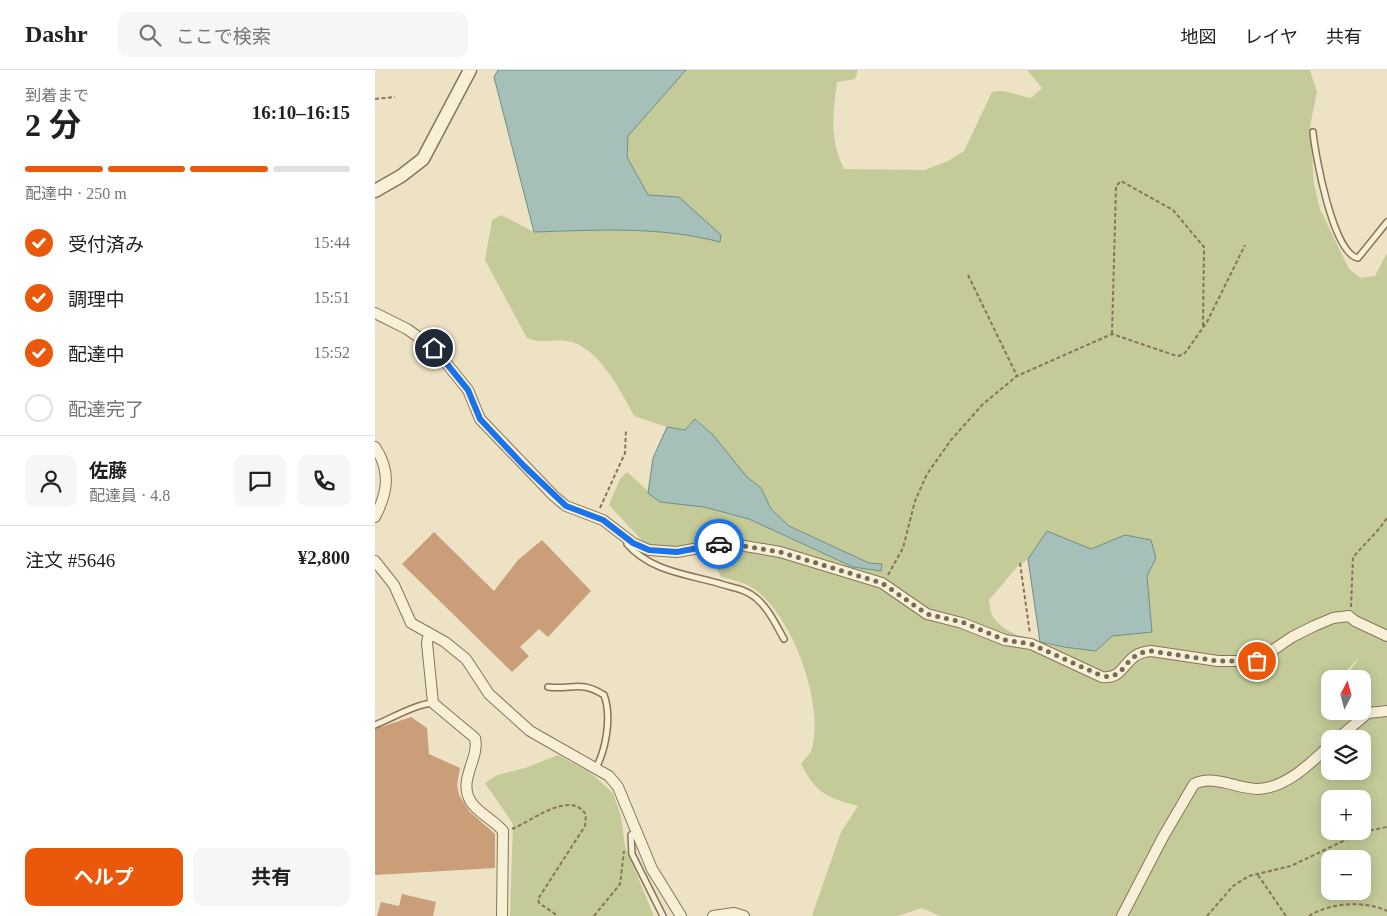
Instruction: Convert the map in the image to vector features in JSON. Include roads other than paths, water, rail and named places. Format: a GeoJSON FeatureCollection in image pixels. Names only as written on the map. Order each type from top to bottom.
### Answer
{"type":"FeatureCollection","features":[{"type":"Feature","properties":{"kind":"street"},"geometry":{"type":"LineString","coordinates":[[375,191],[401,176],[423,159],[470,70]]}},
{"type":"Feature","properties":{"kind":"street"},"geometry":{"type":"LineString","coordinates":[[375,313],[407,329],[434,348],[468,390],[480,419],[524,466],[566,506],[603,520],[627,538],[649,550],[677,552],[727,543],[764,548],[882,583],[927,614],[962,622],[1005,640],[1031,644],[1102,676],[1111,678],[1120,673],[1131,657],[1141,652],[1151,651],[1218,661],[1257,661],[1292,637],[1333,618],[1349,616],[1355,621],[1387,636]]}},
{"type":"Feature","properties":{"kind":"street"},"geometry":{"type":"LineString","coordinates":[[375,447],[386,475],[387,487],[385,497],[375,516]]}},
{"type":"Feature","properties":{"kind":"street"},"geometry":{"type":"LineString","coordinates":[[375,561],[394,585],[411,623],[466,659],[489,694],[530,731],[609,776],[617,787],[661,885],[681,916]]}},
{"type":"Feature","properties":{"kind":"street"},"geometry":{"type":"LineString","coordinates":[[429,633],[427,643],[433,703],[475,738],[477,746],[467,776],[466,791],[471,803],[503,832],[502,916]]}},
{"type":"Feature","properties":{"kind":"street"},"geometry":{"type":"LineString","coordinates":[[1347,730],[1367,713],[1387,711]]}},
{"type":"Feature","properties":{"kind":"street"},"geometry":{"type":"LineString","coordinates":[[1122,916],[1163,837],[1194,784],[1201,780],[1210,780],[1259,789],[1271,786],[1310,764],[1321,754]]}},
{"type":"Feature","properties":{"kind":"street"},"geometry":{"type":"LineString","coordinates":[[713,916],[734,913],[744,916]]}},
{"type":"Feature","properties":{"kind":"lane"},"geometry":{"type":"LineString","coordinates":[[1313,132],[1315,154],[1330,216],[1349,253],[1358,258],[1387,222]]}},
{"type":"Feature","properties":{"kind":"lane"},"geometry":{"type":"LineString","coordinates":[[627,538],[627,544],[634,553],[667,572],[699,577],[742,590],[756,597],[769,611],[784,639]]}},
{"type":"Feature","properties":{"kind":"lane"},"geometry":{"type":"LineString","coordinates":[[548,687],[586,686],[604,695],[607,710],[603,755],[595,768]]}},
{"type":"Feature","properties":{"kind":"lane"},"geometry":{"type":"LineString","coordinates":[[375,725],[405,713],[422,703],[433,703]]}},
{"type":"Feature","properties":{"kind":"lane"},"geometry":{"type":"LineString","coordinates":[[636,832],[631,835],[633,854],[663,916]]}},
{"type":"Feature","properties":{"kind":"water"},"geometry":{"type":"Polygon","coordinates":[[[498,70],[686,70],[628,136],[627,157],[648,195],[679,197],[721,235],[720,242],[674,233],[651,231],[534,232],[494,77],[498,70]]]}},
{"type":"Feature","properties":{"kind":"water"},"geometry":{"type":"Polygon","coordinates":[[[695,419],[713,435],[747,477],[761,488],[771,509],[789,526],[869,563],[882,564],[881,571],[853,567],[749,519],[704,507],[660,502],[648,493],[653,458],[667,427],[685,430],[695,419]]]}},
{"type":"Feature","properties":{"kind":"water"},"geometry":{"type":"Polygon","coordinates":[[[1047,531],[1091,549],[1125,535],[1151,540],[1156,558],[1147,576],[1152,632],[1112,636],[1096,651],[1040,642],[1028,559],[1047,531]]]}}]}
